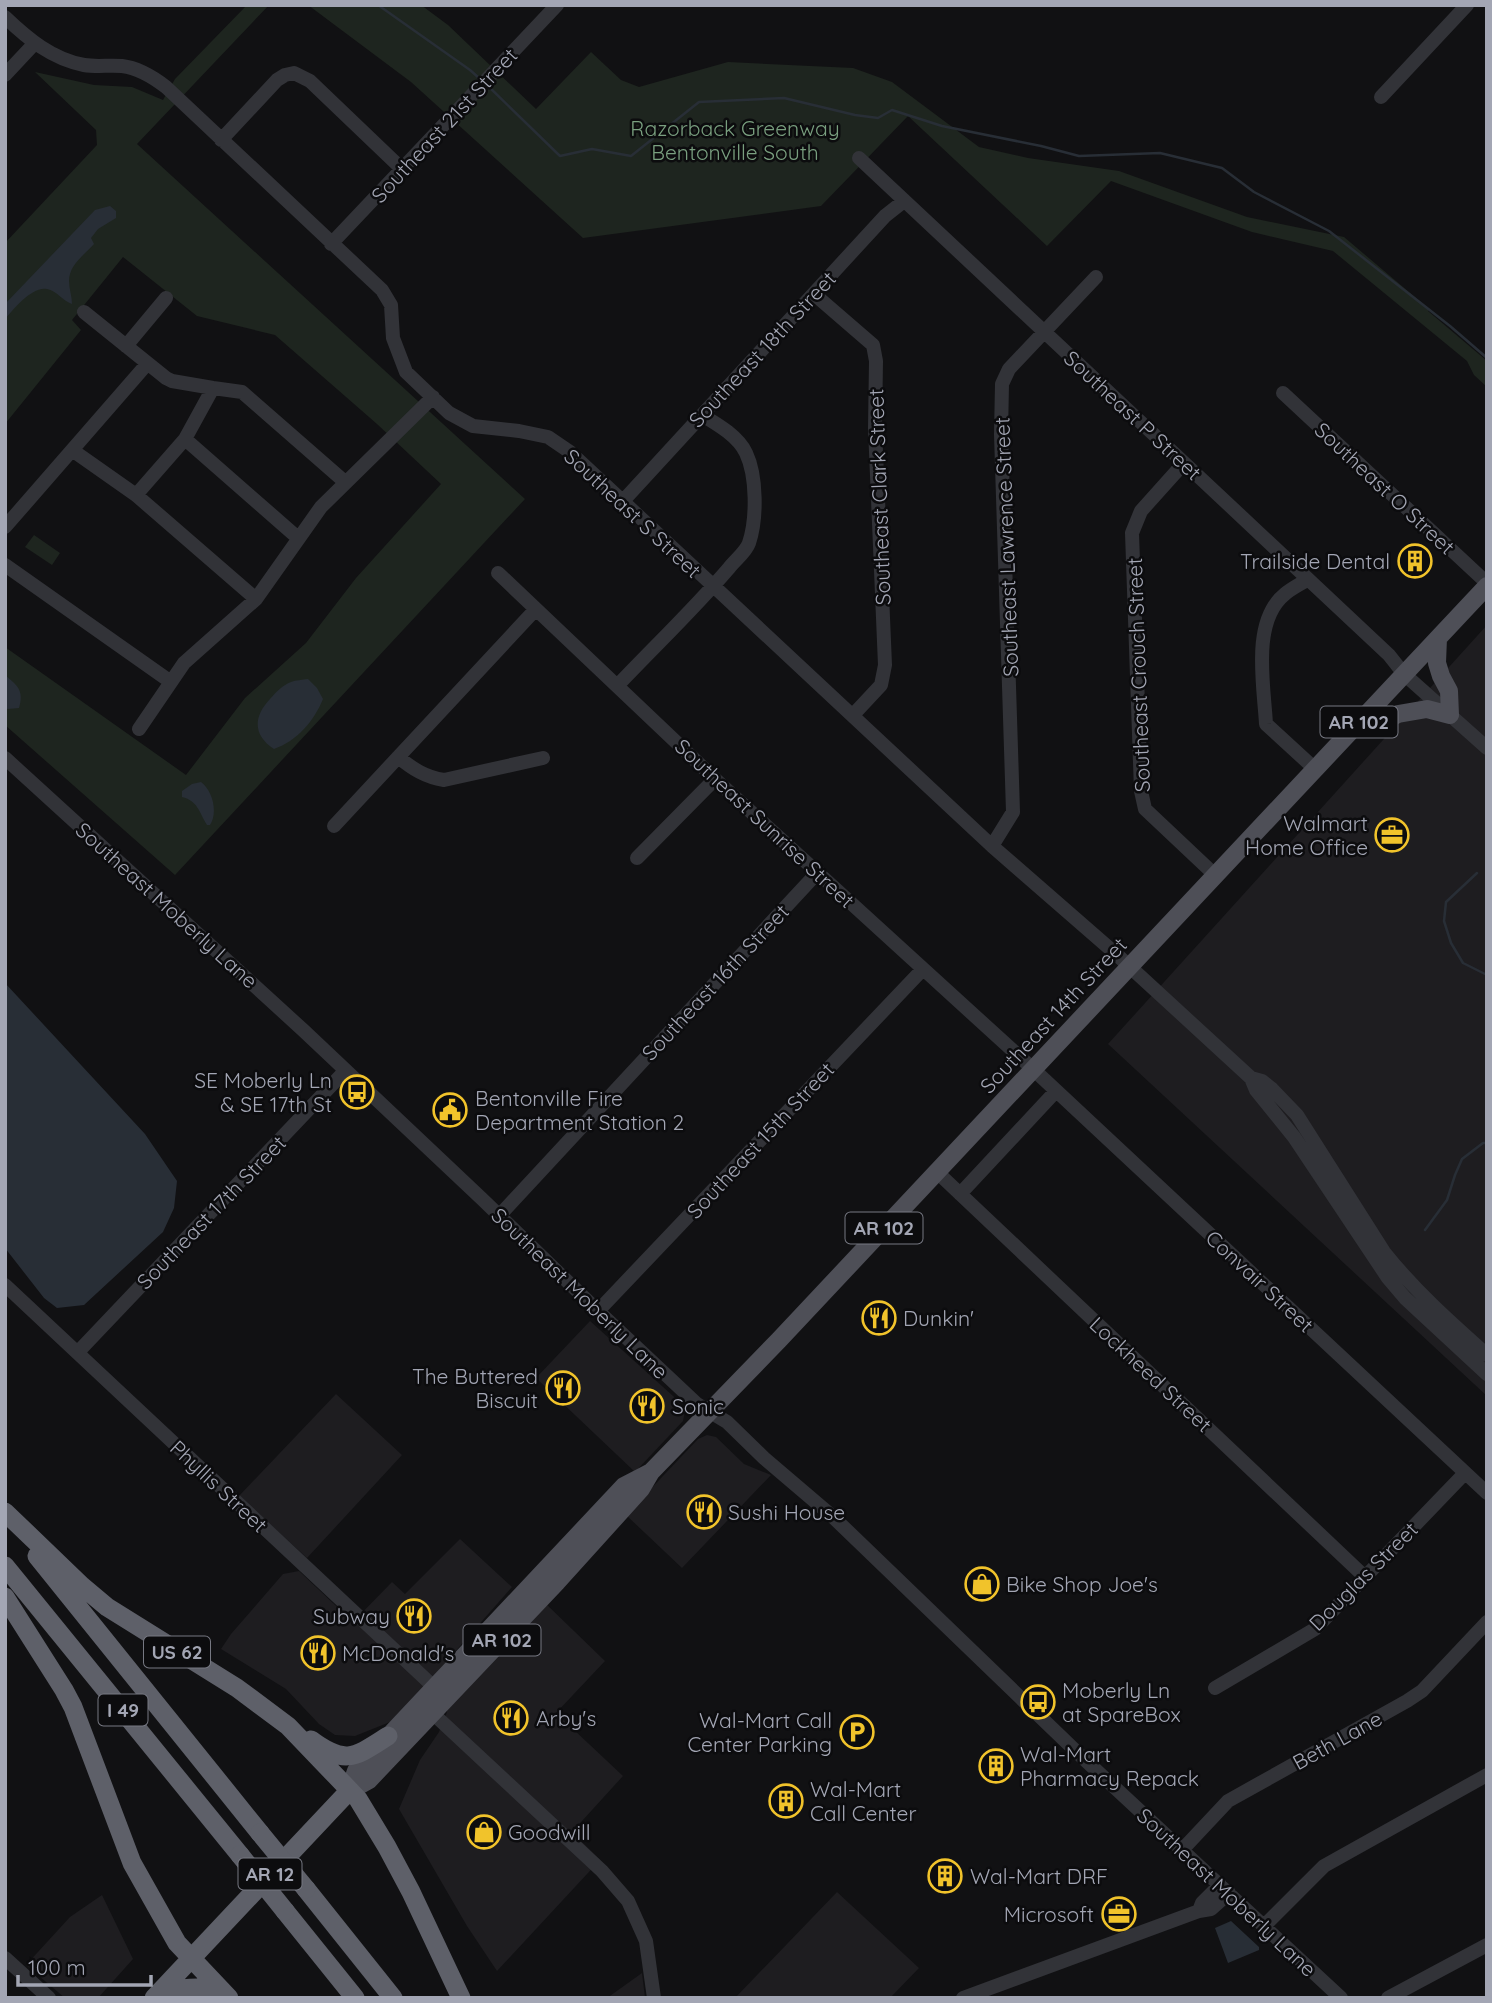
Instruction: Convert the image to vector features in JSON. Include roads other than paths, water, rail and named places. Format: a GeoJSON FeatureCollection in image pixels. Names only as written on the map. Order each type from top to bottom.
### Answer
{"type":"FeatureCollection","features":[{"type":"Feature","properties":{"kind":"highway","name":"US 62"},"geometry":{"type":"LineString","coordinates":[[5,1514],[107,1607],[237,1688],[329,1752],[345,1757],[353,1756],[388,1736]]}},
{"type":"Feature","properties":{"kind":"highway","name":"I 49"},"geometry":{"type":"LineString","coordinates":[[5,1514],[94,1629],[393,1998]]}},
{"type":"Feature","properties":{"kind":"highway","name":"I 49"},"geometry":{"type":"LineString","coordinates":[[5,1566],[355,1998]]}},
{"type":"Feature","properties":{"kind":"highway"},"geometry":{"type":"LineString","coordinates":[[5,1597],[64,1690],[79,1721],[132,1863],[177,1943],[225,1994]]}},
{"type":"Feature","properties":{"kind":"highway","name":"US 62"},"geometry":{"type":"LineString","coordinates":[[289,1726],[349,1790]]}},
{"type":"Feature","properties":{"kind":"highway"},"geometry":{"type":"LineString","coordinates":[[349,1790],[358,1799],[398,1867],[461,1998]]}},
{"type":"Feature","properties":{"kind":"highway","name":"Southeast 14th Street"},"geometry":{"type":"LineString","coordinates":[[157,1995],[349,1790]]}},
{"type":"Feature","properties":{"kind":"highway"},"geometry":{"type":"LineString","coordinates":[[157,1995],[193,1986],[225,1994]]}},
{"type":"Feature","properties":{"kind":"main road","name":"Southeast 14th Street"},"geometry":{"type":"LineString","coordinates":[[349,1790],[369,1780],[426,1707],[641,1489],[650,1472],[779,1340],[1487,584]]}},
{"type":"Feature","properties":{"kind":"main road"},"geometry":{"type":"LineString","coordinates":[[1354,727],[1427,709],[1450,715],[1449,691],[1437,663],[1438,638]]}},
{"type":"Feature","properties":{"kind":"main road","name":"Southeast 14th Street"},"geometry":{"type":"LineString","coordinates":[[349,1790],[356,1771],[388,1736],[426,1707],[434,1687],[624,1486],[650,1472]]}},
{"type":"Feature","properties":{"kind":"street","name":"Southeast 21st Street"},"geometry":{"type":"LineString","coordinates":[[331,244],[556,5]]}},
{"type":"Feature","properties":{"kind":"street"},"geometry":{"type":"LineString","coordinates":[[1381,97],[1468,5]]}},
{"type":"Feature","properties":{"kind":"street","name":"Southeast S Street"},"geometry":{"type":"LineString","coordinates":[[5,18],[34,44],[68,61],[85,65],[123,66],[143,72],[166,87],[382,290],[391,305],[393,338],[406,372],[449,413],[473,426],[548,437],[570,452],[992,846],[1251,1078]]}},
{"type":"Feature","properties":{"kind":"street"},"geometry":{"type":"LineString","coordinates":[[5,75],[34,44]]}},
{"type":"Feature","properties":{"kind":"street"},"geometry":{"type":"LineString","coordinates":[[221,140],[277,80],[294,73],[310,81],[402,169]]}},
{"type":"Feature","properties":{"kind":"street","name":"Southeast P Street"},"geometry":{"type":"LineString","coordinates":[[859,158],[1308,579],[1392,659],[1404,674],[1487,748]]}},
{"type":"Feature","properties":{"kind":"street","name":"Southeast 18th Street"},"geometry":{"type":"LineString","coordinates":[[623,501],[885,216],[905,201]]}},
{"type":"Feature","properties":{"kind":"street","name":"Southeast Lawrence Street"},"geometry":{"type":"LineString","coordinates":[[992,846],[1013,812],[1001,434],[1002,384],[1009,369],[1096,277]]}},
{"type":"Feature","properties":{"kind":"street","name":"Southeast Clark Street"},"geometry":{"type":"LineString","coordinates":[[814,294],[873,345],[876,361],[875,428],[886,665],[881,685],[853,715]]}},
{"type":"Feature","properties":{"kind":"street"},"geometry":{"type":"LineString","coordinates":[[126,345],[166,298]]}},
{"type":"Feature","properties":{"kind":"street"},"geometry":{"type":"LineString","coordinates":[[84,312],[172,381],[242,392],[345,482]]}},
{"type":"Feature","properties":{"kind":"street"},"geometry":{"type":"LineString","coordinates":[[5,527],[147,364]]}},
{"type":"Feature","properties":{"kind":"street"},"geometry":{"type":"LineString","coordinates":[[136,495],[185,439],[212,388]]}},
{"type":"Feature","properties":{"kind":"street","name":"Southeast O Street"},"geometry":{"type":"LineString","coordinates":[[1283,393],[1487,584]]}},
{"type":"Feature","properties":{"kind":"street"},"geometry":{"type":"LineString","coordinates":[[139,729],[184,663],[256,599],[321,508],[433,397]]}},
{"type":"Feature","properties":{"kind":"street"},"geometry":{"type":"LineString","coordinates":[[618,685],[713,586],[748,545],[754,520],[755,498],[746,451],[727,432],[702,415]]}},
{"type":"Feature","properties":{"kind":"street"},"geometry":{"type":"LineString","coordinates":[[185,439],[298,538]]}},
{"type":"Feature","properties":{"kind":"street"},"geometry":{"type":"LineString","coordinates":[[72,450],[136,495],[256,599]]}},
{"type":"Feature","properties":{"kind":"street","name":"Southeast Crouch Street"},"geometry":{"type":"LineString","coordinates":[[1184,463],[1141,510],[1132,533],[1141,791],[1145,809],[1215,875]]}},
{"type":"Feature","properties":{"kind":"street"},"geometry":{"type":"LineString","coordinates":[[5,565],[172,682]]}},
{"type":"Feature","properties":{"kind":"street","name":"Southeast Sunrise Street"},"geometry":{"type":"LineString","coordinates":[[498,573],[715,779],[1033,1069]]}},
{"type":"Feature","properties":{"kind":"street"},"geometry":{"type":"LineString","coordinates":[[1308,579],[1283,595],[1267,620],[1262,636],[1263,668],[1266,724],[1315,769]]}},
{"type":"Feature","properties":{"kind":"street"},"geometry":{"type":"LineString","coordinates":[[334,826],[536,609]]}},
{"type":"Feature","properties":{"kind":"street"},"geometry":{"type":"LineString","coordinates":[[398,757],[415,771],[444,780],[543,758]]}},
{"type":"Feature","properties":{"kind":"street","name":"Southeast Moberly Lane"},"geometry":{"type":"LineString","coordinates":[[5,758],[220,953],[697,1404],[730,1425],[825,1510],[1083,1758],[1341,1998]]}},
{"type":"Feature","properties":{"kind":"street"},"geometry":{"type":"LineString","coordinates":[[637,858],[715,779]]}},
{"type":"Feature","properties":{"kind":"street","name":"Southeast 16th Street"},"geometry":{"type":"LineString","coordinates":[[499,1216],[818,872]]}},
{"type":"Feature","properties":{"kind":"street","name":"Southeast 15th Street"},"geometry":{"type":"LineString","coordinates":[[598,1311],[923,969]]}},
{"type":"Feature","properties":{"kind":"street","name":"Convair Street"},"geometry":{"type":"LineString","coordinates":[[1033,1069],[1487,1493]]}},
{"type":"Feature","properties":{"kind":"street","name":"Southeast 17th Street"},"geometry":{"type":"LineString","coordinates":[[78,1353],[345,1071]]}},
{"type":"Feature","properties":{"kind":"street"},"geometry":{"type":"LineString","coordinates":[[1251,1078],[1262,1081],[1272,1089],[1297,1115],[1384,1252],[1398,1269],[1417,1291],[1487,1355]]}},
{"type":"Feature","properties":{"kind":"street"},"geometry":{"type":"LineString","coordinates":[[1251,1078],[1256,1090],[1294,1137],[1388,1278],[1405,1298],[1487,1374]]}},
{"type":"Feature","properties":{"kind":"street"},"geometry":{"type":"LineString","coordinates":[[960,1194],[1056,1091]]}},
{"type":"Feature","properties":{"kind":"street","name":"Lockheed Street"},"geometry":{"type":"LineString","coordinates":[[937,1172],[1365,1577]]}},
{"type":"Feature","properties":{"kind":"street","name":"Phyllis Street"},"geometry":{"type":"LineString","coordinates":[[5,1284],[434,1687]]}},
{"type":"Feature","properties":{"kind":"street","name":"Douglas Street"},"geometry":{"type":"LineString","coordinates":[[1215,1688],[1315,1629],[1465,1473]]}},
{"type":"Feature","properties":{"kind":"street","name":"Beth Lane"},"geometry":{"type":"LineString","coordinates":[[1182,1850],[1228,1801],[1422,1691],[1487,1622]]}},
{"type":"Feature","properties":{"kind":"street"},"geometry":{"type":"LineString","coordinates":[[426,1707],[602,1871],[628,1901],[646,1941],[654,1998]]}},
{"type":"Feature","properties":{"kind":"street"},"geometry":{"type":"LineString","coordinates":[[1264,1926],[1324,1866],[1487,1775]]}},
{"type":"Feature","properties":{"kind":"street"},"geometry":{"type":"LineString","coordinates":[[963,1998],[1199,1911],[1211,1909],[1224,1889]]}},
{"type":"Feature","properties":{"kind":"street"},"geometry":{"type":"LineString","coordinates":[[1388,1998],[1487,1945]]}},
{"type":"Feature","properties":{"kind":"street"},"geometry":{"type":"LineString","coordinates":[[5,1958],[49,1998]]}},
{"type":"Feature","properties":{"kind":"waterway"},"geometry":{"type":"LineString","coordinates":[[378,5],[479,78]]}},
{"type":"Feature","properties":{"kind":"waterway"},"geometry":{"type":"LineString","coordinates":[[487,85],[560,156],[592,149],[631,156],[699,102],[784,98],[878,118],[892,110],[942,126],[1079,156],[1160,153],[1222,168],[1254,192],[1329,231],[1487,358]]}},
{"type":"Feature","properties":{"kind":"waterway"},"geometry":{"type":"LineString","coordinates":[[1477,873],[1446,902],[1444,921],[1451,943],[1463,963],[1487,975]]}},
{"type":"Feature","properties":{"kind":"waterway"},"geometry":{"type":"LineString","coordinates":[[1425,1230],[1447,1200],[1462,1159],[1483,1143],[1487,1143]]}},
{"type":"Feature","properties":{"kind":"place","name":"Trailside Dental"},"geometry":{"type":"Point","coordinates":[1415,561]}},
{"type":"Feature","properties":{"kind":"place","name":"Walmart Home Office"},"geometry":{"type":"Point","coordinates":[1392,835]}},
{"type":"Feature","properties":{"kind":"place","name":"SE Moberly Ln & SE 17th St"},"geometry":{"type":"Point","coordinates":[357,1092]}},
{"type":"Feature","properties":{"kind":"place","name":"Bentonville Fire Department Station 2"},"geometry":{"type":"Point","coordinates":[450,1110]}},
{"type":"Feature","properties":{"kind":"place","name":"Dunkin'"},"geometry":{"type":"Point","coordinates":[879,1318]}},
{"type":"Feature","properties":{"kind":"place","name":"The Buttered Biscuit"},"geometry":{"type":"Point","coordinates":[563,1388]}},
{"type":"Feature","properties":{"kind":"place","name":"Sonic"},"geometry":{"type":"Point","coordinates":[647,1406]}},
{"type":"Feature","properties":{"kind":"place","name":"Sushi House"},"geometry":{"type":"Point","coordinates":[704,1512]}},
{"type":"Feature","properties":{"kind":"place","name":"Bike Shop Joe's"},"geometry":{"type":"Point","coordinates":[982,1584]}},
{"type":"Feature","properties":{"kind":"place","name":"Subway"},"geometry":{"type":"Point","coordinates":[414,1616]}},
{"type":"Feature","properties":{"kind":"place","name":"McDonald's"},"geometry":{"type":"Point","coordinates":[318,1653]}},
{"type":"Feature","properties":{"kind":"place","name":"Moberly Ln at SpareBox"},"geometry":{"type":"Point","coordinates":[1038,1702]}},
{"type":"Feature","properties":{"kind":"place","name":"Arby's"},"geometry":{"type":"Point","coordinates":[511,1718]}},
{"type":"Feature","properties":{"kind":"place","name":"Wal-Mart Call Center Parking"},"geometry":{"type":"Point","coordinates":[857,1732]}},
{"type":"Feature","properties":{"kind":"place","name":"Wal-Mart Pharmacy Repack"},"geometry":{"type":"Point","coordinates":[996,1766]}},
{"type":"Feature","properties":{"kind":"place","name":"Wal-Mart Call Center"},"geometry":{"type":"Point","coordinates":[786,1801]}},
{"type":"Feature","properties":{"kind":"place","name":"Goodwill"},"geometry":{"type":"Point","coordinates":[484,1832]}},
{"type":"Feature","properties":{"kind":"place","name":"Wal-Mart DRF"},"geometry":{"type":"Point","coordinates":[945,1876]}},
{"type":"Feature","properties":{"kind":"place","name":"Microsoft"},"geometry":{"type":"Point","coordinates":[1119,1914]}},
{"type":"Feature","properties":{"kind":"park label","name":"Razorback Greenway Bentonville South"},"geometry":{"type":"Point","coordinates":[735,140]}}]}
